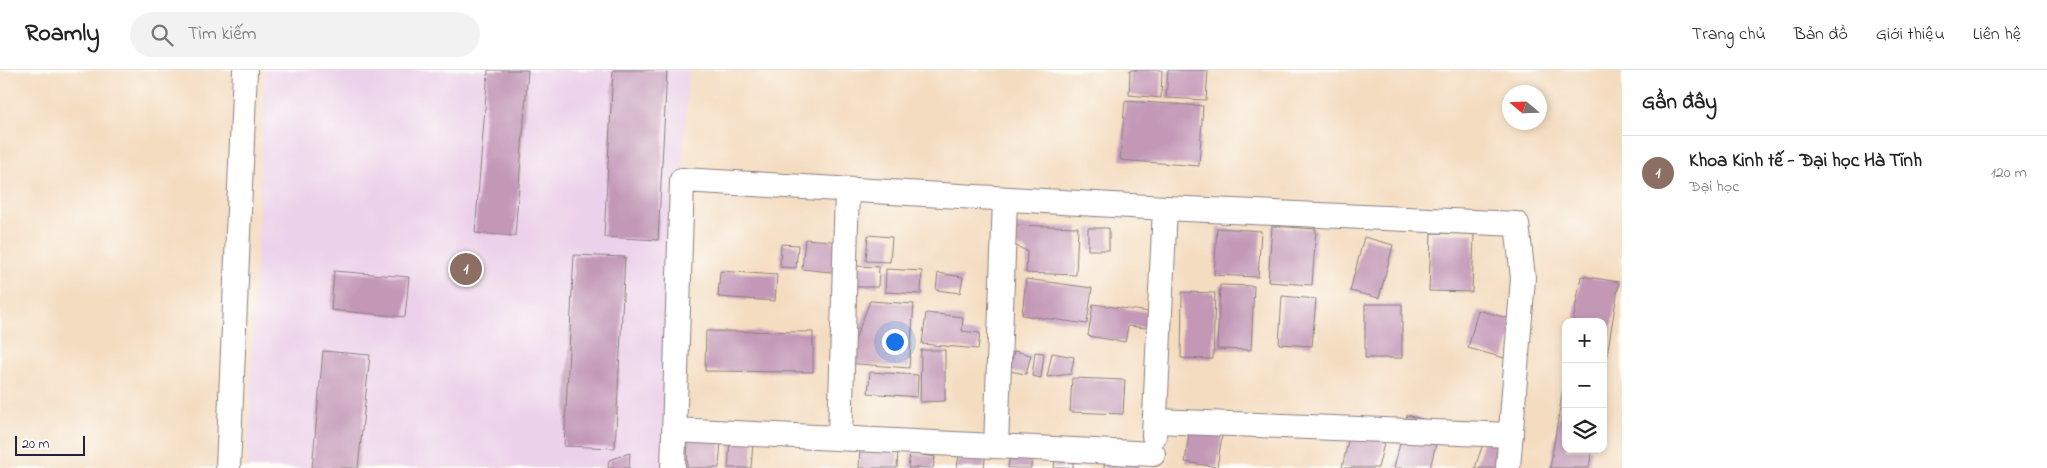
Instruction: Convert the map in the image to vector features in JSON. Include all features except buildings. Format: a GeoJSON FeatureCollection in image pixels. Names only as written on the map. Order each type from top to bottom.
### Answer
{"type":"FeatureCollection","features":[{"type":"Feature","properties":{"kind":"street"},"geometry":{"type":"LineString","coordinates":[[228,468],[245,70]]}},
{"type":"Feature","properties":{"kind":"street"},"geometry":{"type":"LineString","coordinates":[[673,468],[682,180],[1164,208],[1517,224],[1523,278],[1508,468]]}},
{"type":"Feature","properties":{"kind":"street"},"geometry":{"type":"LineString","coordinates":[[840,438],[847,190]]}},
{"type":"Feature","properties":{"kind":"street"},"geometry":{"type":"LineString","coordinates":[[996,446],[1005,199]]}},
{"type":"Feature","properties":{"kind":"street"},"geometry":{"type":"LineString","coordinates":[[675,430],[996,446],[1152,461],[1164,208]]}},
{"type":"Feature","properties":{"kind":"street"},"geometry":{"type":"LineString","coordinates":[[1155,421],[1510,435]]}},
{"type":"Feature","properties":{"kind":"shaded area"},"geometry":{"type":"Polygon","coordinates":[[[265,70],[689,70],[663,468],[247,468],[265,70]]]}},
{"type":"Feature","properties":{"kind":"place","name":"Khoa Kinh tế - Đại học Hà Tĩnh"},"geometry":{"type":"Point","coordinates":[466,269]}}]}
